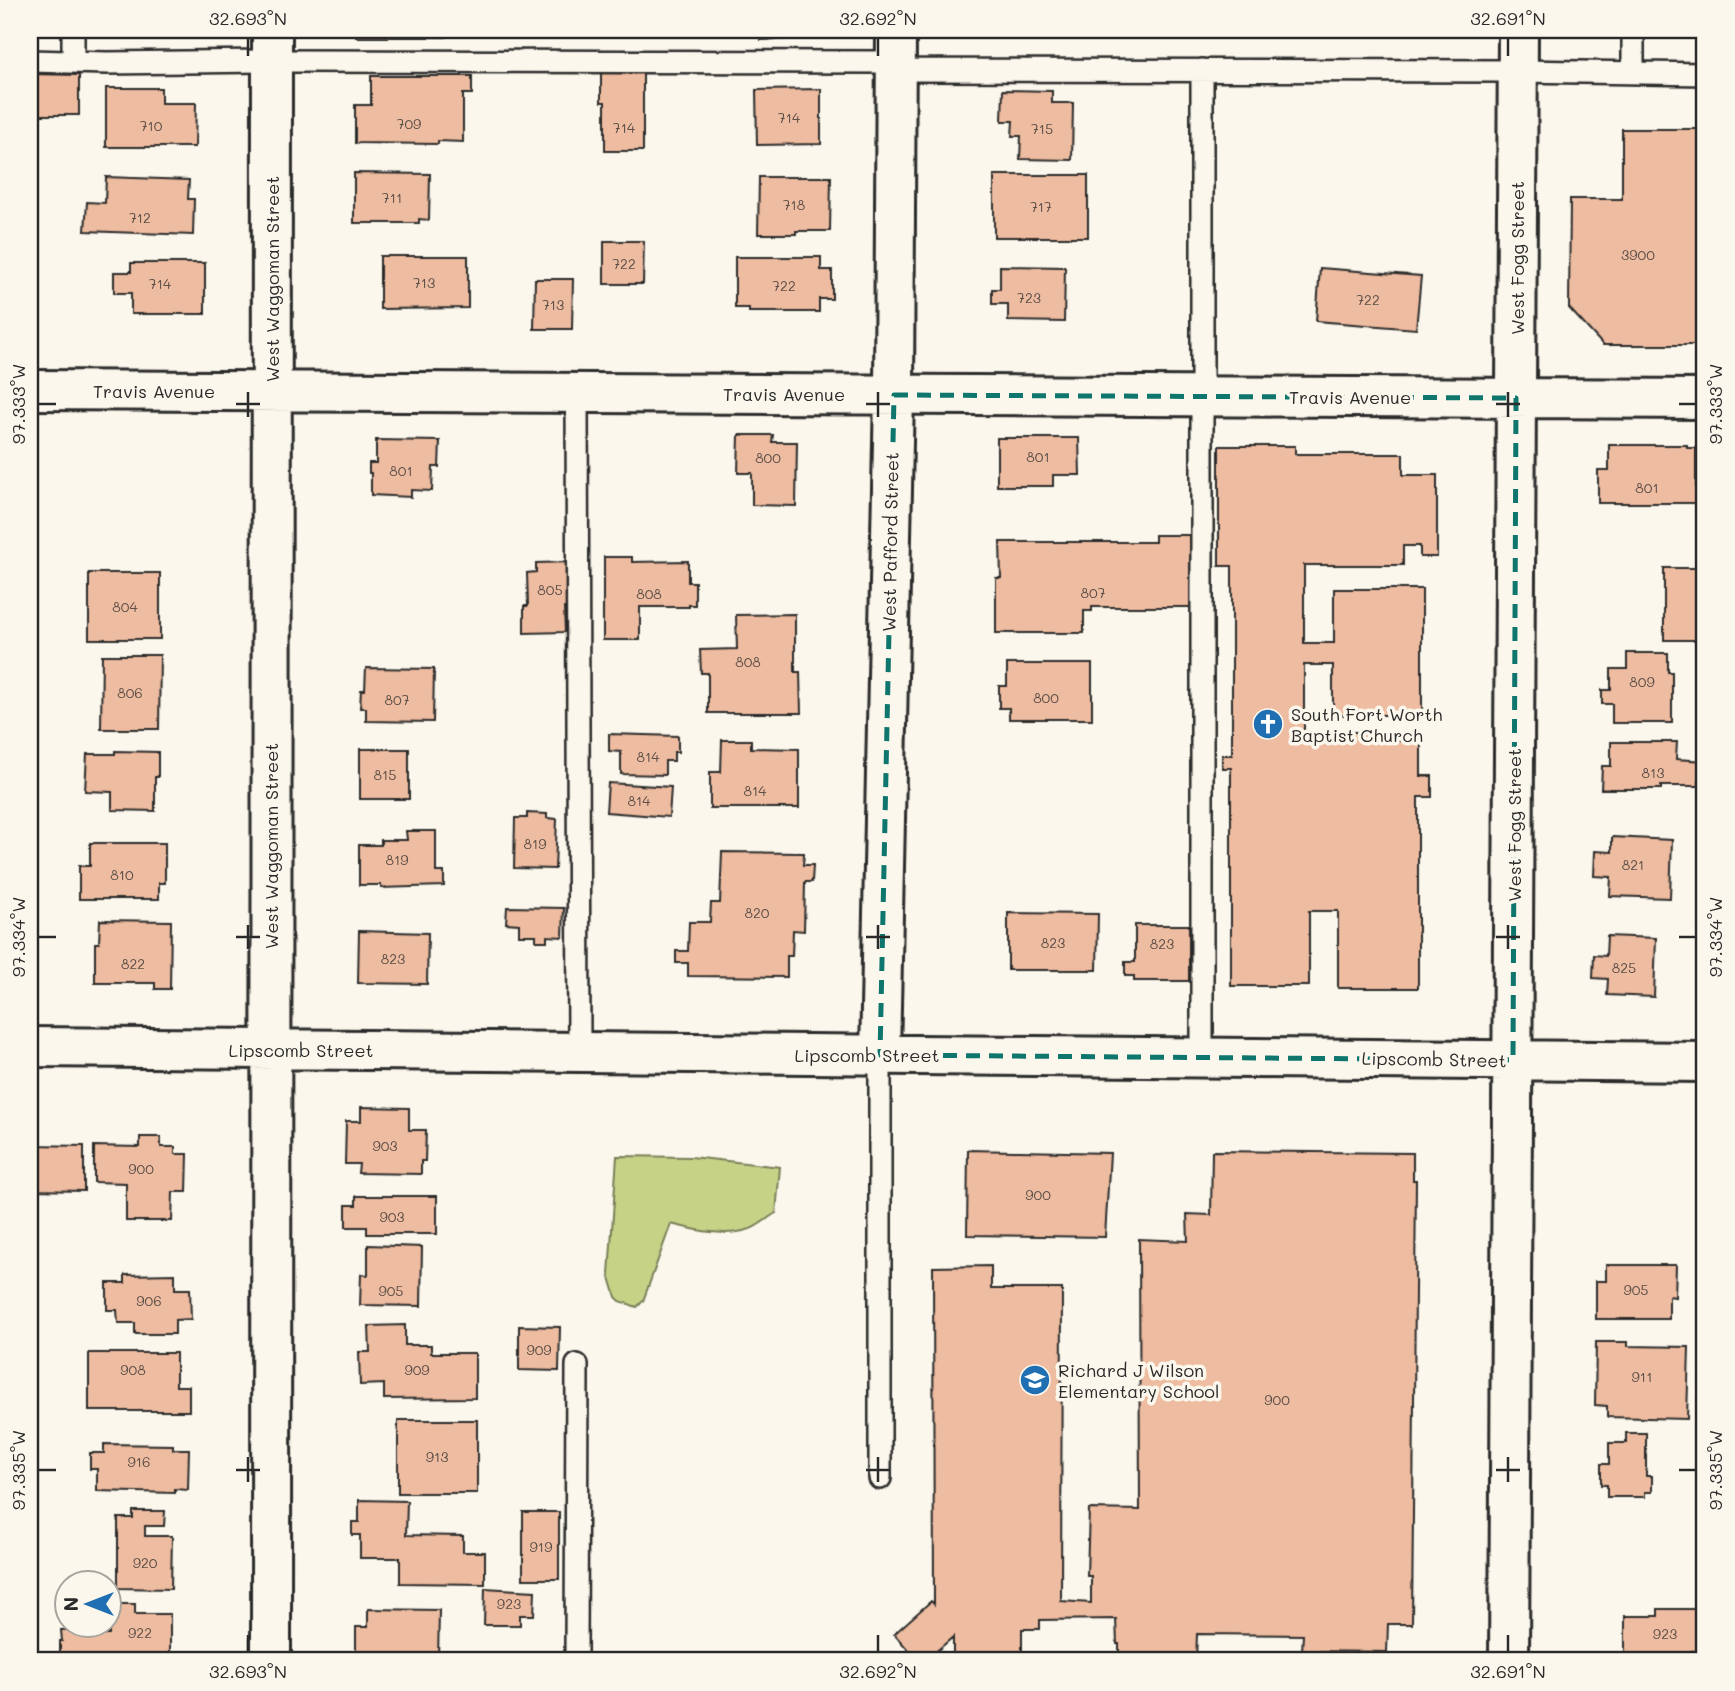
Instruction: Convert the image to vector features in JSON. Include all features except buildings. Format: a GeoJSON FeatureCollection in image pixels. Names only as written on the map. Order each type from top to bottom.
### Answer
{"type":"FeatureCollection","features":[{"type":"Feature","properties":{"kind":"street","name":"West Fogg Street"},"geometry":{"type":"LineString","coordinates":[[1509,1661],[1518,30]]}},
{"type":"Feature","properties":{"kind":"street","name":"West Waggoman Street"},"geometry":{"type":"LineString","coordinates":[[271,1661],[272,46]]}},
{"type":"Feature","properties":{"kind":"street","name":"West Pafford Street"},"geometry":{"type":"LineString","coordinates":[[880,1055],[894,395],[896,54]]}},
{"type":"Feature","properties":{"kind":"street","name":"Travis Avenue"},"geometry":{"type":"LineString","coordinates":[[30,390],[1705,399]]}},
{"type":"Feature","properties":{"kind":"street","name":"Lipscomb Street"},"geometry":{"type":"LineString","coordinates":[[30,1047],[1705,1062]]}},
{"type":"Feature","properties":{"kind":"lane"},"geometry":{"type":"LineString","coordinates":[[73,30],[74,62]]}},
{"type":"Feature","properties":{"kind":"lane"},"geometry":{"type":"LineString","coordinates":[[1633,30],[1633,72]]}},
{"type":"Feature","properties":{"kind":"lane"},"geometry":{"type":"LineString","coordinates":[[30,61],[107,64],[272,46],[896,54],[1202,70],[1705,74]]}},
{"type":"Feature","properties":{"kind":"lane"},"geometry":{"type":"LineString","coordinates":[[1202,70],[1202,1057]]}},
{"type":"Feature","properties":{"kind":"lane"},"geometry":{"type":"LineString","coordinates":[[577,393],[579,1052]]}},
{"type":"Feature","properties":{"kind":"lane"},"geometry":{"type":"LineString","coordinates":[[880,1055],[880,1478]]}},
{"type":"Feature","properties":{"kind":"lane"},"geometry":{"type":"LineString","coordinates":[[576,1661],[577,1365]]}},
{"type":"Feature","properties":{"kind":"highlighted area"},"geometry":{"type":"Polygon","coordinates":[[[894,395],[1516,398],[1513,1060],[880,1055],[894,395]]]}},
{"type":"Feature","properties":{"kind":"green space"},"geometry":{"type":"Polygon","coordinates":[[[617,1156],[691,1157],[780,1167],[776,1213],[754,1227],[738,1232],[709,1232],[671,1224],[643,1301],[637,1307],[620,1301],[616,1297],[609,1274],[617,1156]]]}},
{"type":"Feature","properties":{"kind":"place","name":"South Fort Worth Baptist Church"},"geometry":{"type":"Point","coordinates":[1268,724]}},
{"type":"Feature","properties":{"kind":"place","name":"Richard J Wilson Elementary School"},"geometry":{"type":"Point","coordinates":[1035,1380]}}]}
